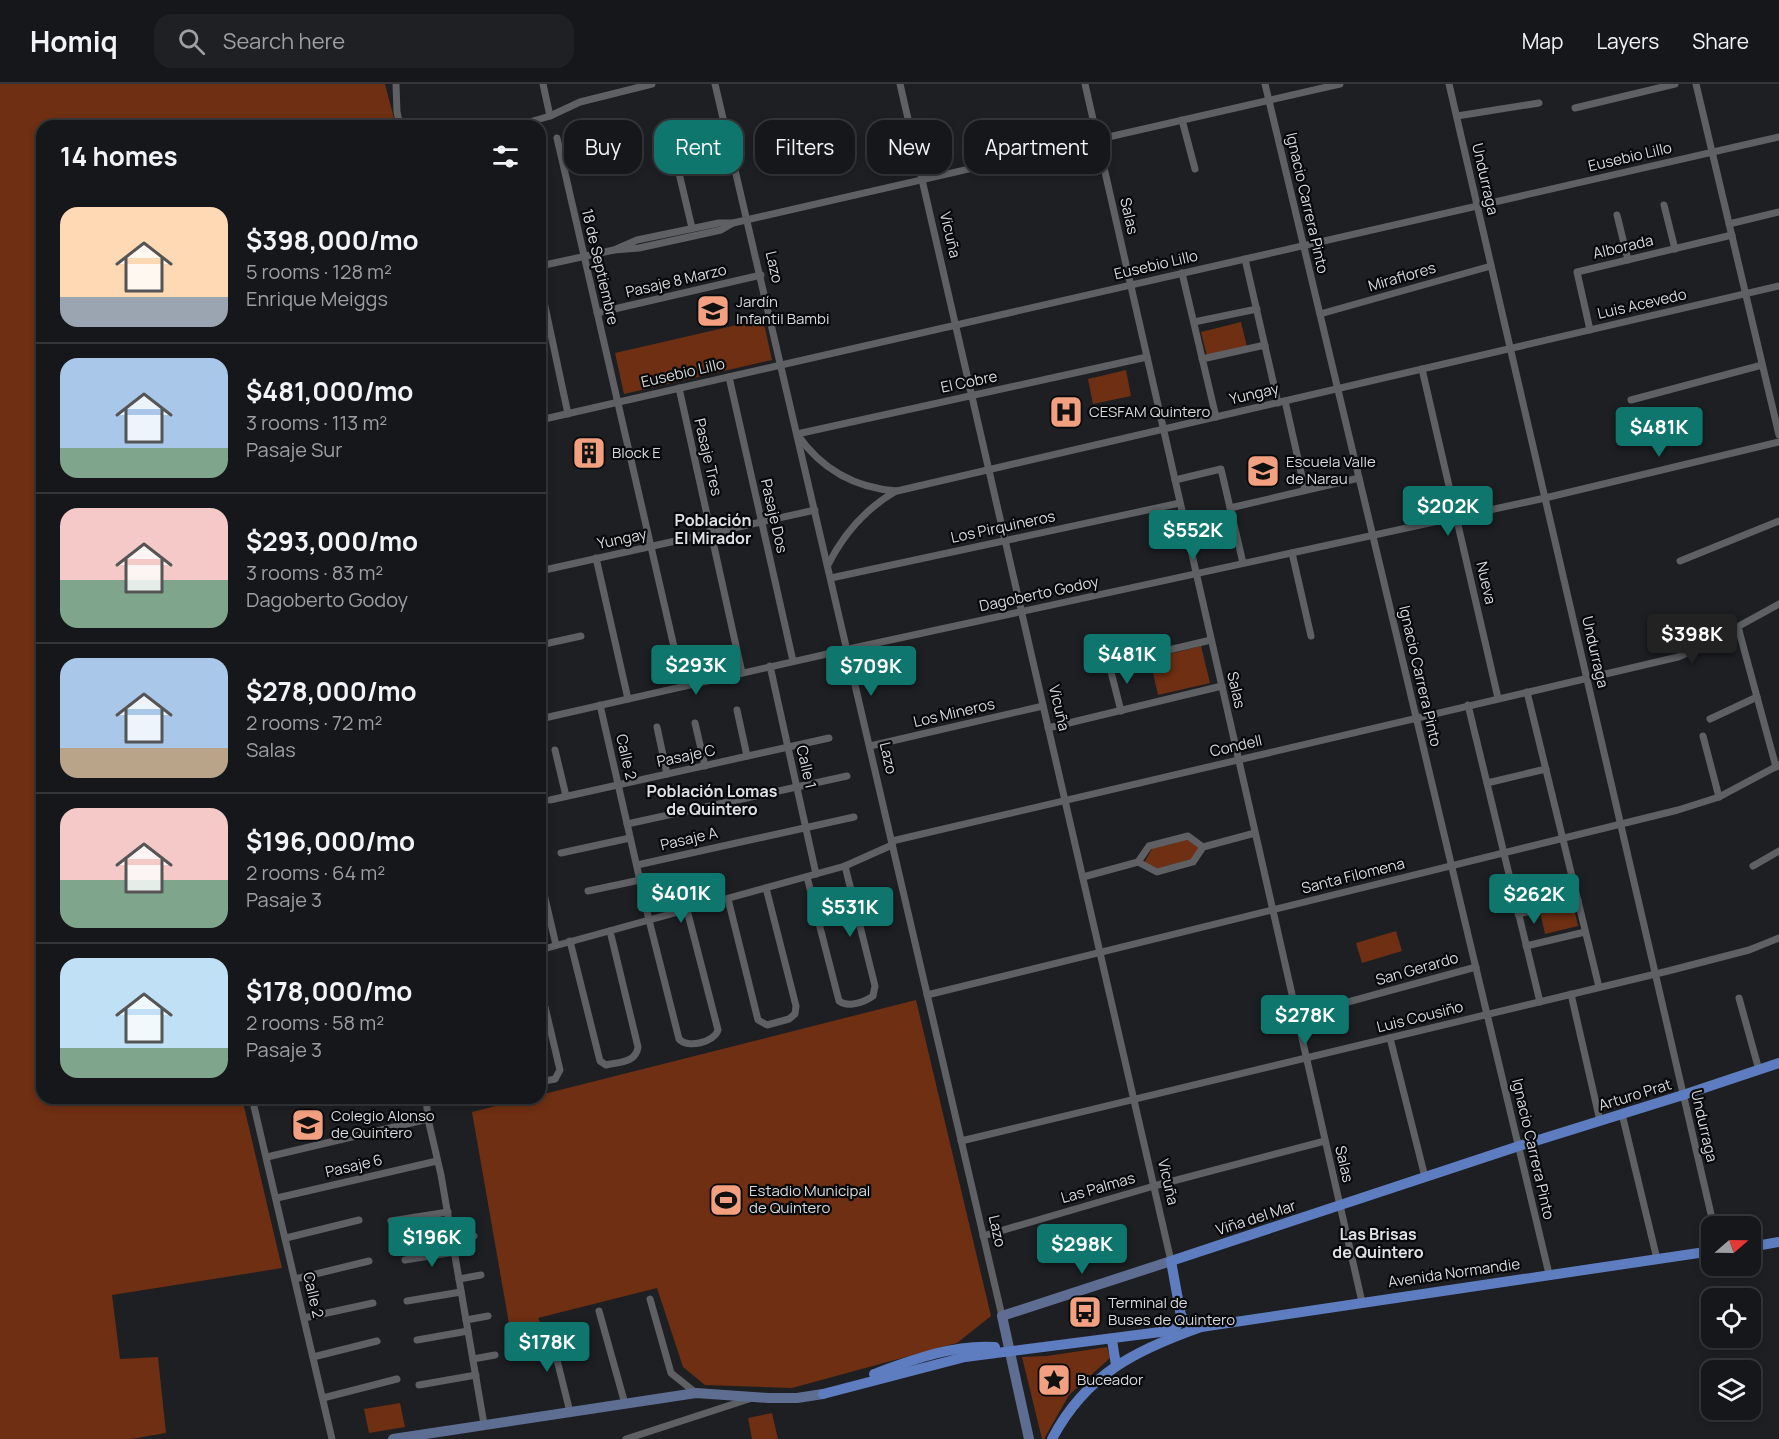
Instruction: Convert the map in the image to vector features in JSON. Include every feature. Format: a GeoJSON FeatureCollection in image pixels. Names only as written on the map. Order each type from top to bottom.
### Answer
{"type":"FeatureCollection","features":[{"type":"Feature","properties":{"kind":"main road","name":"Arturo Prat"},"geometry":{"type":"LineString","coordinates":[[1519,1146],[1779,1063]]}},
{"type":"Feature","properties":{"kind":"main road","name":"Viña del Mar"},"geometry":{"type":"LineString","coordinates":[[1002,1316],[1519,1146]]}},
{"type":"Feature","properties":{"kind":"main road"},"geometry":{"type":"LineString","coordinates":[[1761,1245],[1779,1242]]}},
{"type":"Feature","properties":{"kind":"main road","name":"Avenida Normandie"},"geometry":{"type":"LineString","coordinates":[[1052,1439],[1080,1398],[1116,1365],[1155,1344],[1201,1327],[1701,1253]]}},
{"type":"Feature","properties":{"kind":"main road","name":"Vicuña"},"geometry":{"type":"LineString","coordinates":[[1171,1261],[1181,1316]]}},
{"type":"Feature","properties":{"kind":"main road","name":"Lazo"},"geometry":{"type":"LineString","coordinates":[[1002,1316],[1029,1439]]}},
{"type":"Feature","properties":{"kind":"main road"},"geometry":{"type":"LineString","coordinates":[[393,1439],[696,1393],[754,1398],[790,1398],[823,1394],[947,1361],[1010,1350],[1112,1340],[1171,1330],[1177,1326],[1181,1316],[1191,1324],[1201,1327]]}},
{"type":"Feature","properties":{"kind":"main road"},"geometry":{"type":"LineString","coordinates":[[1112,1340],[1116,1365]]}},
{"type":"Feature","properties":{"kind":"main road"},"geometry":{"type":"LineString","coordinates":[[823,1394],[885,1370],[961,1348],[985,1347],[1010,1350]]}},
{"type":"Feature","properties":{"kind":"main road"},"geometry":{"type":"LineString","coordinates":[[947,1361],[951,1353],[961,1348]]}},
{"type":"Feature","properties":{"kind":"street"},"geometry":{"type":"LineString","coordinates":[[396,84],[399,120]]}},
{"type":"Feature","properties":{"kind":"street"},"geometry":{"type":"LineString","coordinates":[[543,84],[550,116]]}},
{"type":"Feature","properties":{"kind":"street"},"geometry":{"type":"LineString","coordinates":[[536,120],[580,102],[652,84]]}},
{"type":"Feature","properties":{"kind":"street","name":"Lazo"},"geometry":{"type":"LineString","coordinates":[[715,84],[1002,1316]]}},
{"type":"Feature","properties":{"kind":"street","name":"Vicuña"},"geometry":{"type":"LineString","coordinates":[[900,84],[1171,1261]]}},
{"type":"Feature","properties":{"kind":"street","name":"Salas"},"geometry":{"type":"LineString","coordinates":[[1085,84],[1093,120]]}},
{"type":"Feature","properties":{"kind":"street","name":"Ignacio Carrera Pinto"},"geometry":{"type":"LineString","coordinates":[[1265,84],[1549,1274]]}},
{"type":"Feature","properties":{"kind":"street"},"geometry":{"type":"LineString","coordinates":[[1110,137],[1340,84]]}},
{"type":"Feature","properties":{"kind":"street","name":"Undurraga"},"geometry":{"type":"LineString","coordinates":[[1449,84],[1710,1216]]}},
{"type":"Feature","properties":{"kind":"street"},"geometry":{"type":"LineString","coordinates":[[1575,108],[1675,84]]}},
{"type":"Feature","properties":{"kind":"street"},"geometry":{"type":"LineString","coordinates":[[1696,84],[1779,435]]}},
{"type":"Feature","properties":{"kind":"street"},"geometry":{"type":"LineString","coordinates":[[1457,116],[1539,103]]}},
{"type":"Feature","properties":{"kind":"street"},"geometry":{"type":"LineString","coordinates":[[1182,120],[1195,169]]}},
{"type":"Feature","properties":{"kind":"street","name":"Eusebio Lillo"},"geometry":{"type":"LineString","coordinates":[[546,419],[1779,137]]}},
{"type":"Feature","properties":{"kind":"street","name":"18 de Septiembre"},"geometry":{"type":"LineString","coordinates":[[557,138],[683,686]]}},
{"type":"Feature","properties":{"kind":"street"},"geometry":{"type":"LineString","coordinates":[[614,250],[637,240],[719,223],[748,220],[964,170]]}},
{"type":"Feature","properties":{"kind":"street"},"geometry":{"type":"LineString","coordinates":[[679,174],[692,228]]}},
{"type":"Feature","properties":{"kind":"street","name":"Salas"},"geometry":{"type":"LineString","coordinates":[[1105,174],[1362,1302]]}},
{"type":"Feature","properties":{"kind":"street"},"geometry":{"type":"LineString","coordinates":[[1664,205],[1675,249]]}},
{"type":"Feature","properties":{"kind":"street"},"geometry":{"type":"LineString","coordinates":[[1729,224],[1779,212]]}},
{"type":"Feature","properties":{"kind":"street"},"geometry":{"type":"LineString","coordinates":[[1617,215],[1628,260]]}},
{"type":"Feature","properties":{"kind":"street"},"geometry":{"type":"LineString","coordinates":[[546,265],[721,230],[733,223]]}},
{"type":"Feature","properties":{"kind":"street","name":"Alborada"},"geometry":{"type":"LineString","coordinates":[[1590,330],[1577,272],[1732,235]]}},
{"type":"Feature","properties":{"kind":"street"},"geometry":{"type":"LineString","coordinates":[[1245,259],[1265,345],[1305,490]]}},
{"type":"Feature","properties":{"kind":"street","name":"Miraflores"},"geometry":{"type":"LineString","coordinates":[[1320,314],[1491,266]]}},
{"type":"Feature","properties":{"kind":"street"},"geometry":{"type":"LineString","coordinates":[[1182,273],[1216,417]]}},
{"type":"Feature","properties":{"kind":"street","name":"Pasaje 8 Marzo"},"geometry":{"type":"LineString","coordinates":[[597,313],[760,274]]}},
{"type":"Feature","properties":{"kind":"street","name":"Luis Acevedo"},"geometry":{"type":"LineString","coordinates":[[1511,349],[1779,286]]}},
{"type":"Feature","properties":{"kind":"street"},"geometry":{"type":"LineString","coordinates":[[1194,322],[1257,309]]}},
{"type":"Feature","properties":{"kind":"street"},"geometry":{"type":"LineString","coordinates":[[546,311],[568,414]]}},
{"type":"Feature","properties":{"kind":"street"},"geometry":{"type":"LineString","coordinates":[[1202,359],[1265,345]]}},
{"type":"Feature","properties":{"kind":"street","name":"Yungay"},"geometry":{"type":"LineString","coordinates":[[797,434],[819,460],[838,474],[873,488],[897,490],[1511,349]]}},
{"type":"Feature","properties":{"kind":"street","name":"El Cobre"},"geometry":{"type":"LineString","coordinates":[[797,434],[1147,357]]}},
{"type":"Feature","properties":{"kind":"street"},"geometry":{"type":"LineString","coordinates":[[1631,400],[1762,365]]}},
{"type":"Feature","properties":{"kind":"street","name":"Nueva"},"geometry":{"type":"LineString","coordinates":[[1422,369],[1498,698]]}},
{"type":"Feature","properties":{"kind":"street","name":"Pasaje Dos"},"geometry":{"type":"LineString","coordinates":[[729,377],[793,661]]}},
{"type":"Feature","properties":{"kind":"street","name":"Pasaje Tres"},"geometry":{"type":"LineString","coordinates":[[679,388],[742,673]]}},
{"type":"Feature","properties":{"kind":"street","name":"Dagoberto Godoy"},"geometry":{"type":"LineString","coordinates":[[546,718],[847,649],[1545,498],[1779,442]]}},
{"type":"Feature","properties":{"kind":"street"},"geometry":{"type":"LineString","coordinates":[[1175,480],[1221,470],[1243,563]]}},
{"type":"Feature","properties":{"kind":"street"},"geometry":{"type":"LineString","coordinates":[[1230,508],[1359,478]]}},
{"type":"Feature","properties":{"kind":"street","name":"Yungay"},"geometry":{"type":"LineString","coordinates":[[828,565],[840,543],[855,523],[897,490]]}},
{"type":"Feature","properties":{"kind":"street","name":"Los Pirquineros"},"geometry":{"type":"LineString","coordinates":[[831,578],[1180,503]]}},
{"type":"Feature","properties":{"kind":"street","name":"Yungay"},"geometry":{"type":"LineString","coordinates":[[546,570],[815,510]]}},
{"type":"Feature","properties":{"kind":"street"},"geometry":{"type":"LineString","coordinates":[[1680,561],[1779,521]]}},
{"type":"Feature","properties":{"kind":"street"},"geometry":{"type":"LineString","coordinates":[[1292,553],[1311,636]]}},
{"type":"Feature","properties":{"kind":"street"},"geometry":{"type":"LineString","coordinates":[[596,558],[628,699]]}},
{"type":"Feature","properties":{"kind":"street","name":"Condell"},"geometry":{"type":"LineString","coordinates":[[546,948],[845,867],[892,843],[1238,759],[1678,657],[1779,604]]}},
{"type":"Feature","properties":{"kind":"street"},"geometry":{"type":"LineString","coordinates":[[1738,627],[1778,766]]}},
{"type":"Feature","properties":{"kind":"street"},"geometry":{"type":"LineString","coordinates":[[546,644],[581,636]]}},
{"type":"Feature","properties":{"kind":"street"},"geometry":{"type":"LineString","coordinates":[[1121,711],[1109,664],[1211,640]]}},
{"type":"Feature","properties":{"kind":"street","name":"Calle 1"},"geometry":{"type":"LineString","coordinates":[[770,666],[816,874]]}},
{"type":"Feature","properties":{"kind":"street"},"geometry":{"type":"LineString","coordinates":[[1048,728],[1222,686]]}},
{"type":"Feature","properties":{"kind":"street"},"geometry":{"type":"LineString","coordinates":[[1527,692],[1599,987]]}},
{"type":"Feature","properties":{"kind":"street"},"geometry":{"type":"LineString","coordinates":[[1710,719],[1757,697]]}},
{"type":"Feature","properties":{"kind":"street","name":"Calle 2"},"geometry":{"type":"LineString","coordinates":[[600,705],[649,920],[679,1039],[681,1043],[687,1045],[712,1039],[718,1030],[687,909]]}},
{"type":"Feature","properties":{"kind":"street"},"geometry":{"type":"LineString","coordinates":[[1468,705],[1540,1002]]}},
{"type":"Feature","properties":{"kind":"street","name":"Los Mineros"},"geometry":{"type":"LineString","coordinates":[[870,746],[1043,706]]}},
{"type":"Feature","properties":{"kind":"street"},"geometry":{"type":"LineString","coordinates":[[737,710],[747,756]]}},
{"type":"Feature","properties":{"kind":"street"},"geometry":{"type":"LineString","coordinates":[[695,723],[705,766]]}},
{"type":"Feature","properties":{"kind":"street"},"geometry":{"type":"LineString","coordinates":[[657,727],[667,774]]}},
{"type":"Feature","properties":{"kind":"street"},"geometry":{"type":"LineString","coordinates":[[1703,736],[1719,796]]}},
{"type":"Feature","properties":{"kind":"street","name":"Pasaje C"},"geometry":{"type":"LineString","coordinates":[[550,800],[829,738]]}},
{"type":"Feature","properties":{"kind":"street"},"geometry":{"type":"LineString","coordinates":[[555,750],[566,796]]}},
{"type":"Feature","properties":{"kind":"street","name":"Santa Filomena"},"geometry":{"type":"LineString","coordinates":[[927,995],[1690,807],[1719,796],[1778,766]]}},
{"type":"Feature","properties":{"kind":"street"},"geometry":{"type":"LineString","coordinates":[[1487,783],[1546,769]]}},
{"type":"Feature","properties":{"kind":"street"},"geometry":{"type":"LineString","coordinates":[[627,824],[847,776]]}},
{"type":"Feature","properties":{"kind":"street","name":"Pasaje A"},"geometry":{"type":"LineString","coordinates":[[637,865],[854,816]]}},
{"type":"Feature","properties":{"kind":"street"},"geometry":{"type":"LineString","coordinates":[[1138,862],[1157,872],[1193,862],[1203,847],[1255,833]]}},
{"type":"Feature","properties":{"kind":"street"},"geometry":{"type":"LineString","coordinates":[[1083,877],[1138,862],[1149,846],[1188,836],[1203,847]]}},
{"type":"Feature","properties":{"kind":"street"},"geometry":{"type":"LineString","coordinates":[[561,853],[630,838]]}},
{"type":"Feature","properties":{"kind":"street"},"geometry":{"type":"LineString","coordinates":[[1753,866],[1779,851]]}},
{"type":"Feature","properties":{"kind":"street"},"geometry":{"type":"LineString","coordinates":[[807,877],[839,1001],[845,1005],[866,1000],[873,996],[875,986],[845,867]]}},
{"type":"Feature","properties":{"kind":"street"},"geometry":{"type":"LineString","coordinates":[[588,891],[640,880]]}},
{"type":"Feature","properties":{"kind":"street"},"geometry":{"type":"LineString","coordinates":[[728,898],[757,1018],[762,1024],[769,1024],[791,1018],[796,1009],[766,888]]}},
{"type":"Feature","properties":{"kind":"street"},"geometry":{"type":"LineString","coordinates":[[1518,914],[1578,900]]}},
{"type":"Feature","properties":{"kind":"street"},"geometry":{"type":"LineString","coordinates":[[546,902],[556,945]]}},
{"type":"Feature","properties":{"kind":"street"},"geometry":{"type":"LineString","coordinates":[[570,941],[599,1059],[602,1064],[608,1064],[631,1059],[636,1055],[638,1047],[610,931]]}},
{"type":"Feature","properties":{"kind":"street"},"geometry":{"type":"LineString","coordinates":[[1526,946],[1585,932]]}},
{"type":"Feature","properties":{"kind":"street","name":"Luis Cousiño"},"geometry":{"type":"LineString","coordinates":[[961,1142],[1655,974],[1749,950],[1779,938]]}},
{"type":"Feature","properties":{"kind":"street","name":"San Gerardo"},"geometry":{"type":"LineString","coordinates":[[1297,1016],[1476,967]]}},
{"type":"Feature","properties":{"kind":"street"},"geometry":{"type":"LineString","coordinates":[[1571,994],[1600,1121]]}},
{"type":"Feature","properties":{"kind":"street"},"geometry":{"type":"LineString","coordinates":[[1739,998],[1759,1070]]}},
{"type":"Feature","properties":{"kind":"street"},"geometry":{"type":"LineString","coordinates":[[546,1011],[560,1070],[555,1079],[546,1081]]}},
{"type":"Feature","properties":{"kind":"street"},"geometry":{"type":"LineString","coordinates":[[1390,1038],[1425,1177]]}},
{"type":"Feature","properties":{"kind":"street","name":"Calle 2"},"geometry":{"type":"LineString","coordinates":[[254,1104],[332,1439]]}},
{"type":"Feature","properties":{"kind":"street"},"geometry":{"type":"LineString","coordinates":[[427,1104],[448,1212],[484,1424]]}},
{"type":"Feature","properties":{"kind":"street"},"geometry":{"type":"LineString","coordinates":[[1622,1114],[1657,1259]]}},
{"type":"Feature","properties":{"kind":"street"},"geometry":{"type":"LineString","coordinates":[[267,1157],[428,1119]]}},
{"type":"Feature","properties":{"kind":"street","name":"Las Palmas"},"geometry":{"type":"LineString","coordinates":[[983,1236],[1154,1185],[1325,1141]]}},
{"type":"Feature","properties":{"kind":"street","name":"Pasaje 6"},"geometry":{"type":"LineString","coordinates":[[277,1198],[437,1161]]}},
{"type":"Feature","properties":{"kind":"street"},"geometry":{"type":"LineString","coordinates":[[391,1221],[448,1212]]}},
{"type":"Feature","properties":{"kind":"street"},"geometry":{"type":"LineString","coordinates":[[286,1238],[359,1220]]}},
{"type":"Feature","properties":{"kind":"street"},"geometry":{"type":"LineString","coordinates":[[453,1240],[474,1236]]}},
{"type":"Feature","properties":{"kind":"street"},"geometry":{"type":"LineString","coordinates":[[405,1260],[454,1252]]}},
{"type":"Feature","properties":{"kind":"street"},"geometry":{"type":"LineString","coordinates":[[295,1279],[369,1261]]}},
{"type":"Feature","properties":{"kind":"street"},"geometry":{"type":"LineString","coordinates":[[459,1279],[481,1275]]}},
{"type":"Feature","properties":{"kind":"street"},"geometry":{"type":"LineString","coordinates":[[407,1301],[461,1292]]}},
{"type":"Feature","properties":{"kind":"street"},"geometry":{"type":"LineString","coordinates":[[650,1299],[671,1373],[696,1393]]}},
{"type":"Feature","properties":{"kind":"street"},"geometry":{"type":"LineString","coordinates":[[304,1318],[372,1303]]}},
{"type":"Feature","properties":{"kind":"street"},"geometry":{"type":"LineString","coordinates":[[599,1311],[625,1404]]}},
{"type":"Feature","properties":{"kind":"street"},"geometry":{"type":"LineString","coordinates":[[466,1320],[488,1316]]}},
{"type":"Feature","properties":{"kind":"street"},"geometry":{"type":"LineString","coordinates":[[549,1328],[570,1412]]}},
{"type":"Feature","properties":{"kind":"street"},"geometry":{"type":"LineString","coordinates":[[417,1340],[468,1331]]}},
{"type":"Feature","properties":{"kind":"street"},"geometry":{"type":"LineString","coordinates":[[313,1357],[377,1341]]}},
{"type":"Feature","properties":{"kind":"street"},"geometry":{"type":"LineString","coordinates":[[473,1359],[495,1355]]}},
{"type":"Feature","properties":{"kind":"street"},"geometry":{"type":"LineString","coordinates":[[419,1384],[476,1376]]}},
{"type":"Feature","properties":{"kind":"street"},"geometry":{"type":"LineString","coordinates":[[323,1398],[397,1379]]}},
{"type":"Feature","properties":{"kind":"street"},"geometry":{"type":"LineString","coordinates":[[626,1439],[754,1398]]}},
{"type":"Feature","properties":{"kind":"shaded area"},"geometry":{"type":"Polygon","coordinates":[[[0,84],[385,84],[394,120],[36,120],[36,1104],[243,1104],[282,1268],[112,1295],[120,1359],[158,1357],[166,1433],[131,1439],[0,1439],[0,84]]]}},
{"type":"Feature","properties":{"kind":"shaded area"},"geometry":{"type":"Polygon","coordinates":[[[763,319],[772,360],[624,394],[615,353],[763,319]]]}},
{"type":"Feature","properties":{"kind":"shaded area"},"geometry":{"type":"Polygon","coordinates":[[[1241,322],[1247,347],[1207,356],[1201,332],[1241,322]]]}},
{"type":"Feature","properties":{"kind":"shaded area"},"geometry":{"type":"Polygon","coordinates":[[[1126,370],[1131,396],[1093,404],[1088,379],[1126,370]]]}},
{"type":"Feature","properties":{"kind":"shaded area"},"geometry":{"type":"Polygon","coordinates":[[[1201,646],[1210,683],[1158,695],[1150,659],[1201,646]]]}},
{"type":"Feature","properties":{"kind":"shaded area"},"geometry":{"type":"Polygon","coordinates":[[[1188,839],[1199,848],[1192,859],[1156,869],[1144,863],[1153,847],[1188,839]]]}},
{"type":"Feature","properties":{"kind":"shaded area"},"geometry":{"type":"Polygon","coordinates":[[[1573,904],[1578,926],[1545,934],[1540,912],[1573,904]]]}},
{"type":"Feature","properties":{"kind":"shaded area"},"geometry":{"type":"Polygon","coordinates":[[[1396,931],[1402,951],[1362,963],[1356,943],[1396,931]]]}},
{"type":"Feature","properties":{"kind":"shaded area","name":"Estadio Municipal de Quintero"},"geometry":{"type":"Polygon","coordinates":[[[916,1000],[991,1316],[957,1343],[792,1388],[705,1385],[683,1367],[657,1288],[538,1318],[542,1326],[511,1335],[472,1112],[504,1104],[546,1104],[546,1093],[916,1000]]]}},
{"type":"Feature","properties":{"kind":"shaded area"},"geometry":{"type":"Polygon","coordinates":[[[1107,1347],[1110,1358],[1069,1395],[1042,1439],[1022,1357],[1047,1356],[1107,1347]]]}},
{"type":"Feature","properties":{"kind":"shaded area"},"geometry":{"type":"Polygon","coordinates":[[[400,1403],[405,1427],[369,1433],[364,1409],[400,1403]]]}},
{"type":"Feature","properties":{"kind":"shaded area"},"geometry":{"type":"Polygon","coordinates":[[[772,1413],[778,1439],[752,1439],[748,1418],[772,1413]]]}},
{"type":"Feature","properties":{"kind":"place","name":"Jardín Infantil Bambi"},"geometry":{"type":"Point","coordinates":[713,311]}},
{"type":"Feature","properties":{"kind":"place","name":"CESFAM Quintero"},"geometry":{"type":"Point","coordinates":[1066,412]}},
{"type":"Feature","properties":{"kind":"place","name":"Block E"},"geometry":{"type":"Point","coordinates":[589,453]}},
{"type":"Feature","properties":{"kind":"place","name":"Escuela Valle de Narau"},"geometry":{"type":"Point","coordinates":[1263,471]}},
{"type":"Feature","properties":{"kind":"place","name":"Colegio Alonso de Quintero"},"geometry":{"type":"Point","coordinates":[308,1125]}},
{"type":"Feature","properties":{"kind":"place","name":"Estadio Municipal de Quintero"},"geometry":{"type":"Point","coordinates":[726,1200]}},
{"type":"Feature","properties":{"kind":"place","name":"Terminal de Buses de Quintero"},"geometry":{"type":"Point","coordinates":[1085,1312]}},
{"type":"Feature","properties":{"kind":"place","name":"Buceador"},"geometry":{"type":"Point","coordinates":[1054,1380]}},
{"type":"Feature","properties":{"kind":"district","name":"Población El Mirador"},"geometry":{"type":"Point","coordinates":[713,529]}},
{"type":"Feature","properties":{"kind":"district","name":"Población Lomas de Quintero"},"geometry":{"type":"Point","coordinates":[712,800]}},
{"type":"Feature","properties":{"kind":"district","name":"Las Brisas de Quintero"},"geometry":{"type":"Point","coordinates":[1378,1243]}}]}
